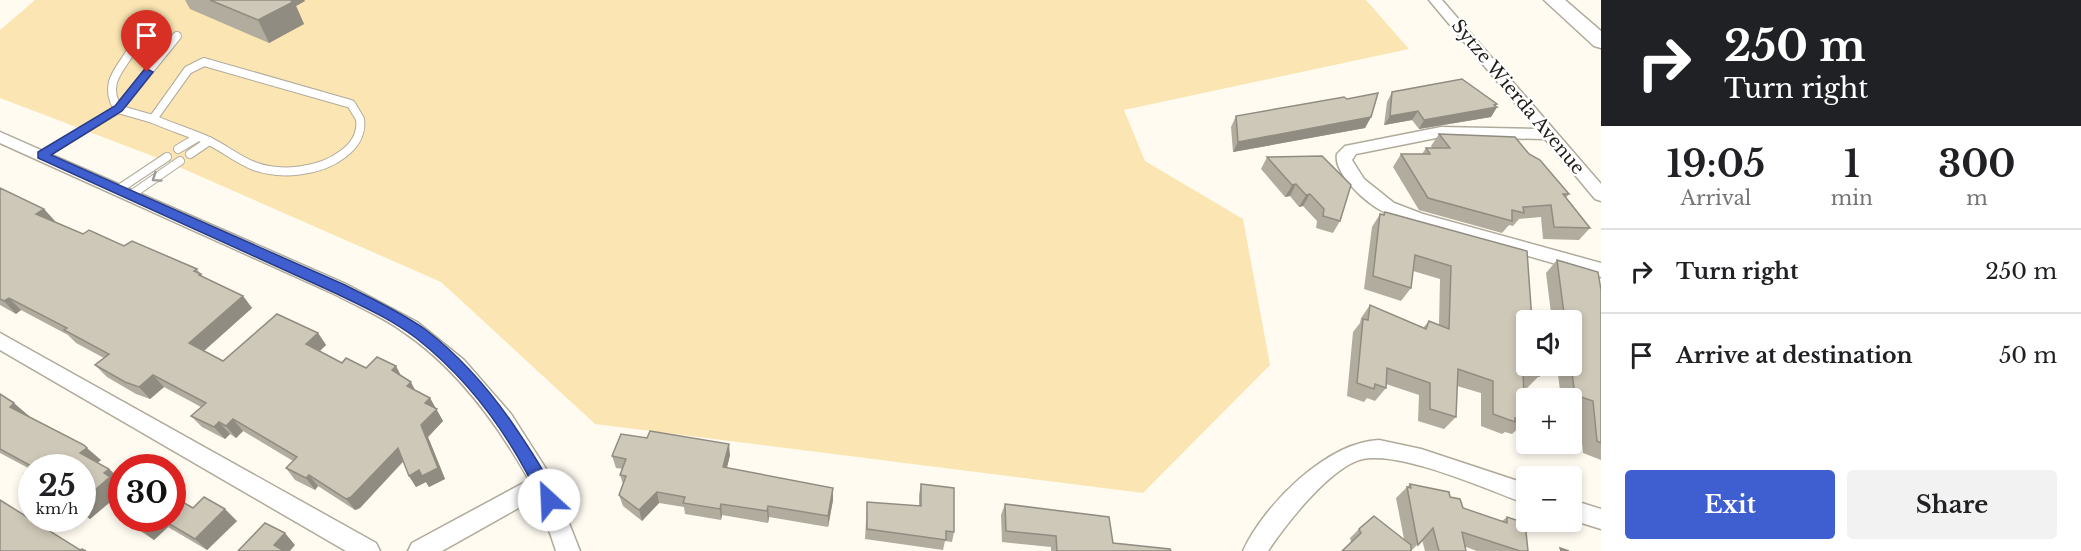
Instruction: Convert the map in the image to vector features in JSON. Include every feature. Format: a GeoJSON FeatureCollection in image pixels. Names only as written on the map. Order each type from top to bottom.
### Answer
{"type":"FeatureCollection","features":[{"type":"Feature","properties":{"kind":"main road"},"geometry":{"type":"LineString","coordinates":[[1554,0],[1601,42]]}},
{"type":"Feature","properties":{"kind":"main road"},"geometry":{"type":"LineString","coordinates":[[1574,0],[1601,23]]}},
{"type":"Feature","properties":{"kind":"street","name":"Sytze Wierda Avenue"},"geometry":{"type":"LineString","coordinates":[[1435,0],[1601,195]]}},
{"type":"Feature","properties":{"kind":"street"},"geometry":{"type":"LineString","coordinates":[[1549,134],[1441,132],[1351,150],[1345,154],[1342,161],[1369,194],[1387,206],[1424,219],[1601,270]]}},
{"type":"Feature","properties":{"kind":"street"},"geometry":{"type":"LineString","coordinates":[[0,137],[340,289],[387,313],[420,334],[466,375],[491,403],[543,484],[568,551]]}},
{"type":"Feature","properties":{"kind":"street"},"geometry":{"type":"LineString","coordinates":[[0,341],[368,551]]}},
{"type":"Feature","properties":{"kind":"street"},"geometry":{"type":"LineString","coordinates":[[1255,551],[1270,528],[1326,470],[1364,450],[1380,449],[1409,454],[1516,490]]}},
{"type":"Feature","properties":{"kind":"street"},"geometry":{"type":"LineString","coordinates":[[420,551],[543,484]]}},
{"type":"Feature","properties":{"kind":"street"},"geometry":{"type":"LineString","coordinates":[[1582,513],[1601,519]]}},
{"type":"Feature","properties":{"kind":"lane"},"geometry":{"type":"LineString","coordinates":[[138,22],[139,36],[111,90],[111,97],[118,109],[198,136],[255,166],[279,170],[312,167],[333,161],[347,152],[356,140],[362,118],[351,104],[342,100],[204,62],[188,70],[153,119]]}},
{"type":"Feature","properties":{"kind":"lane"},"geometry":{"type":"LineString","coordinates":[[42,155],[118,109],[177,36]]}},
{"type":"Feature","properties":{"kind":"lane"},"geometry":{"type":"LineString","coordinates":[[178,150],[198,136]]}},
{"type":"Feature","properties":{"kind":"lane"},"geometry":{"type":"LineString","coordinates":[[190,154],[209,141]]}},
{"type":"Feature","properties":{"kind":"lane"},"geometry":{"type":"LineString","coordinates":[[125,192],[167,157]]}},
{"type":"Feature","properties":{"kind":"lane"},"geometry":{"type":"LineString","coordinates":[[125,192],[180,161]]}},
{"type":"Feature","properties":{"kind":"shaded area"},"geometry":{"type":"Polygon","coordinates":[[[35,0],[1366,0],[1409,49],[1124,110],[1145,161],[1243,219],[1270,365],[1143,493],[595,424],[441,282],[163,160],[0,98],[0,30],[35,0]]]}},
{"type":"Feature","properties":{"kind":"building"},"geometry":{"type":"Polygon","coordinates":[[[210,0],[290,0],[293,2],[258,20],[210,0]]]}},
{"type":"Feature","properties":{"kind":"building"},"geometry":{"type":"Polygon","coordinates":[[[1462,79],[1497,104],[1494,105],[1497,107],[1424,120],[1418,111],[1390,116],[1392,92],[1462,79]]]}},
{"type":"Feature","properties":{"kind":"building"},"geometry":{"type":"Polygon","coordinates":[[[1378,93],[1371,117],[1238,142],[1236,116],[1378,93]]]}},
{"type":"Feature","properties":{"kind":"building"},"geometry":{"type":"Polygon","coordinates":[[[1439,134],[1515,137],[1529,154],[1540,160],[1569,194],[1563,194],[1590,228],[1554,227],[1551,205],[1523,207],[1524,213],[1512,210],[1512,221],[1428,198],[1401,154],[1430,154],[1426,148],[1450,148],[1439,134]]]}},
{"type":"Feature","properties":{"kind":"building"},"geometry":{"type":"Polygon","coordinates":[[[1322,156],[1351,185],[1340,221],[1323,216],[1324,209],[1310,194],[1306,195],[1296,184],[1292,185],[1267,157],[1322,156]]]}},
{"type":"Feature","properties":{"kind":"building"},"geometry":{"type":"Polygon","coordinates":[[[0,188],[44,209],[36,214],[83,234],[89,230],[124,246],[132,241],[197,269],[194,271],[201,274],[199,275],[243,296],[189,343],[223,361],[277,314],[318,333],[306,344],[342,363],[346,358],[366,368],[377,357],[396,366],[392,370],[411,382],[407,386],[430,398],[425,403],[437,409],[421,425],[438,468],[422,476],[419,470],[409,476],[398,448],[351,497],[346,499],[309,475],[306,478],[286,468],[297,457],[233,419],[226,426],[219,422],[214,427],[191,416],[206,403],[153,375],[139,387],[95,365],[109,354],[64,330],[67,328],[9,298],[4,301],[0,299],[0,188]]]}},
{"type":"Feature","properties":{"kind":"building"},"geometry":{"type":"Polygon","coordinates":[[[1385,212],[1527,251],[1531,310],[1516,310],[1516,376],[1523,376],[1524,388],[1516,388],[1515,422],[1493,414],[1493,381],[1458,369],[1456,417],[1430,409],[1430,383],[1387,368],[1386,388],[1375,384],[1374,389],[1357,383],[1363,319],[1368,320],[1370,305],[1426,329],[1429,321],[1449,329],[1451,266],[1415,255],[1411,288],[1373,276],[1380,214],[1384,215],[1385,212]]]}},
{"type":"Feature","properties":{"kind":"building"},"geometry":{"type":"Polygon","coordinates":[[[1557,260],[1598,272],[1601,290],[1601,443],[1597,441],[1593,401],[1582,397],[1582,388],[1574,388],[1572,376],[1582,376],[1582,310],[1564,310],[1557,260]]]}},
{"type":"Feature","properties":{"kind":"building"},"geometry":{"type":"Polygon","coordinates":[[[0,394],[14,403],[10,407],[87,448],[80,453],[82,454],[18,454],[18,459],[0,449],[0,394]]]}},
{"type":"Feature","properties":{"kind":"building"},"geometry":{"type":"Polygon","coordinates":[[[650,431],[729,444],[723,467],[833,488],[828,516],[768,506],[767,511],[721,504],[720,509],[683,503],[685,497],[657,492],[639,510],[619,495],[626,476],[620,475],[626,459],[612,456],[621,434],[647,438],[650,431]]]}},
{"type":"Feature","properties":{"kind":"building"},"geometry":{"type":"Polygon","coordinates":[[[96,462],[108,468],[104,473],[108,479],[96,489],[96,462]]]}},
{"type":"Feature","properties":{"kind":"building"},"geometry":{"type":"Polygon","coordinates":[[[921,484],[954,488],[954,532],[946,531],[946,540],[867,529],[867,502],[921,506],[921,484]]]}},
{"type":"Feature","properties":{"kind":"building"},"geometry":{"type":"Polygon","coordinates":[[[1410,484],[1449,492],[1450,497],[1460,499],[1463,508],[1507,523],[1507,517],[1516,520],[1516,532],[1526,532],[1528,551],[1520,551],[1462,532],[1466,551],[1439,551],[1433,528],[1418,545],[1407,487],[1411,488],[1410,484]]]}},
{"type":"Feature","properties":{"kind":"building"},"geometry":{"type":"Polygon","coordinates":[[[204,497],[225,509],[195,539],[183,532],[186,532],[186,504],[193,508],[204,497]]]}},
{"type":"Feature","properties":{"kind":"building"},"geometry":{"type":"Polygon","coordinates":[[[0,500],[18,511],[18,532],[51,532],[80,550],[86,551],[0,551],[0,500]]]}},
{"type":"Feature","properties":{"kind":"building"},"geometry":{"type":"Polygon","coordinates":[[[1005,504],[1109,517],[1113,543],[1170,549],[1171,551],[1057,551],[1056,536],[1006,531],[1005,504]]]}},
{"type":"Feature","properties":{"kind":"building"},"geometry":{"type":"Polygon","coordinates":[[[1374,516],[1411,545],[1411,551],[1342,551],[1361,533],[1359,529],[1374,516]]]}},
{"type":"Feature","properties":{"kind":"building"},"geometry":{"type":"Polygon","coordinates":[[[265,523],[285,533],[274,545],[284,551],[238,551],[265,523]]]}},
{"type":"Feature","properties":{"kind":"route"},"geometry":{"type":"LineString","coordinates":[[147,72],[118,109],[42,155],[340,289],[387,313],[420,334],[466,375],[491,403],[543,484],[549,500]]}}]}
